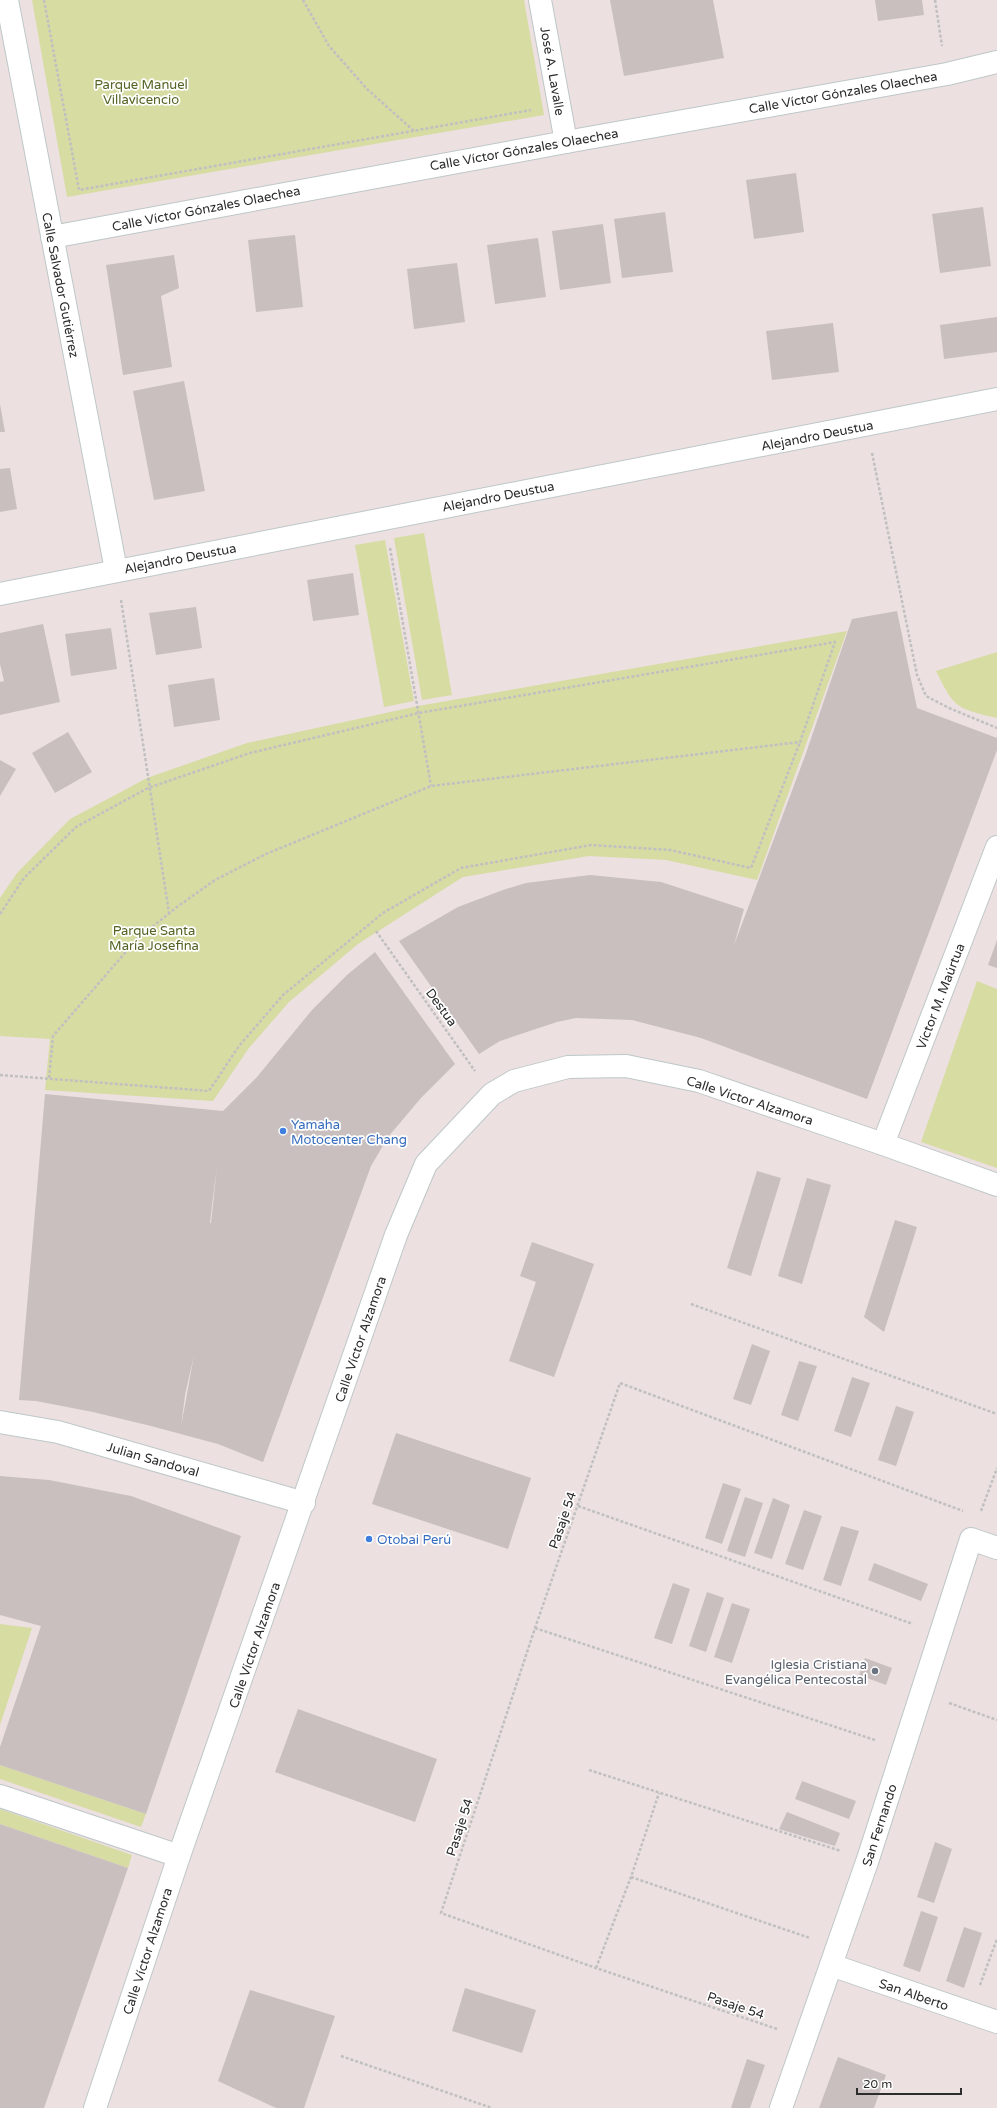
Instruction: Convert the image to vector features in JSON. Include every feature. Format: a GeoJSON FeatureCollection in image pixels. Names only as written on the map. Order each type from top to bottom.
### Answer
{"type":"FeatureCollection","features":[{"type":"Feature","properties":{"kind":"street","name":"Calle Salvador Gutiérrez"},"geometry":{"type":"LineString","coordinates":[[7,0],[6,32],[52,237],[116,570]]}},
{"type":"Feature","properties":{"kind":"street","name":"José A. Lavalle"},"geometry":{"type":"LineString","coordinates":[[540,0],[566,142]]}},
{"type":"Feature","properties":{"kind":"street","name":"Calle Víctor Gónzales Olaechea"},"geometry":{"type":"LineString","coordinates":[[52,237],[566,142],[947,74],[997,62]]}},
{"type":"Feature","properties":{"kind":"street","name":"Alejandro Deustua"},"geometry":{"type":"LineString","coordinates":[[0,594],[116,570],[867,426],[997,399]]}},
{"type":"Feature","properties":{"kind":"street","name":"Víctor M. Maúrtua"},"geometry":{"type":"LineString","coordinates":[[883,1144],[997,847]]}},
{"type":"Feature","properties":{"kind":"street","name":"Calle Víctor Alzamora"},"geometry":{"type":"LineString","coordinates":[[95,2108],[179,1856],[304,1503],[396,1235],[426,1164],[467,1119],[492,1094],[514,1081],[568,1067],[626,1066],[699,1081],[997,1185]]}},
{"type":"Feature","properties":{"kind":"street","name":"Julian Sandoval"},"geometry":{"type":"LineString","coordinates":[[0,1422],[58,1432],[304,1503]]}},
{"type":"Feature","properties":{"kind":"street"},"geometry":{"type":"LineString","coordinates":[[971,1539],[997,1548]]}},
{"type":"Feature","properties":{"kind":"street","name":"San Fernando"},"geometry":{"type":"LineString","coordinates":[[781,2108],[868,1860],[942,1634],[971,1539]]}},
{"type":"Feature","properties":{"kind":"street"},"geometry":{"type":"LineString","coordinates":[[0,1796],[179,1856]]}},
{"type":"Feature","properties":{"kind":"street","name":"San Alberto"},"geometry":{"type":"LineString","coordinates":[[834,1956],[969,2012],[997,2022]]}},
{"type":"Feature","properties":{"kind":"path"},"geometry":{"type":"LineString","coordinates":[[44,0],[78,190],[534,110]]}},
{"type":"Feature","properties":{"kind":"path"},"geometry":{"type":"LineString","coordinates":[[303,0],[329,46],[366,89],[415,131]]}},
{"type":"Feature","properties":{"kind":"path"},"geometry":{"type":"LineString","coordinates":[[935,0],[947,74]]}},
{"type":"Feature","properties":{"kind":"path"},"geometry":{"type":"LineString","coordinates":[[867,426],[917,676],[926,696],[949,708],[997,728]]}},
{"type":"Feature","properties":{"kind":"path"},"geometry":{"type":"LineString","coordinates":[[385,518],[431,786]]}},
{"type":"Feature","properties":{"kind":"path"},"geometry":{"type":"LineString","coordinates":[[116,570],[148,788],[169,914]]}},
{"type":"Feature","properties":{"kind":"path"},"geometry":{"type":"LineString","coordinates":[[0,914],[24,878],[76,827],[148,788],[250,753],[419,713],[835,642],[800,742],[751,868],[670,850],[591,845],[460,868],[383,913],[283,995],[239,1046],[209,1091],[0,1075]]}},
{"type":"Feature","properties":{"kind":"path"},"geometry":{"type":"LineString","coordinates":[[49,1079],[53,1036],[137,939],[216,880],[266,854],[431,786],[800,742]]}},
{"type":"Feature","properties":{"kind":"path","name":"Destua"},"geometry":{"type":"LineString","coordinates":[[376,932],[492,1094]]}},
{"type":"Feature","properties":{"kind":"path"},"geometry":{"type":"LineString","coordinates":[[692,1304],[997,1414]]}},
{"type":"Feature","properties":{"kind":"path","name":"Pasaje 54"},"geometry":{"type":"LineString","coordinates":[[806,2034],[773,2028],[596,1968],[441,1913],[535,1628],[620,1383],[969,1513],[971,1539]]}},
{"type":"Feature","properties":{"kind":"path"},"geometry":{"type":"LineString","coordinates":[[971,1539],[997,1468]]}},
{"type":"Feature","properties":{"kind":"path"},"geometry":{"type":"LineString","coordinates":[[578,1506],[942,1634]]}},
{"type":"Feature","properties":{"kind":"path"},"geometry":{"type":"LineString","coordinates":[[535,1628],[904,1749]]}},
{"type":"Feature","properties":{"kind":"path"},"geometry":{"type":"LineString","coordinates":[[922,1694],[997,1720]]}},
{"type":"Feature","properties":{"kind":"path"},"geometry":{"type":"LineString","coordinates":[[589,1770],[868,1860]]}},
{"type":"Feature","properties":{"kind":"path"},"geometry":{"type":"LineString","coordinates":[[596,1968],[631,1877],[659,1793]]}},
{"type":"Feature","properties":{"kind":"path"},"geometry":{"type":"LineString","coordinates":[[631,1877],[834,1956]]}},
{"type":"Feature","properties":{"kind":"path"},"geometry":{"type":"LineString","coordinates":[[969,2012],[997,1939]]}},
{"type":"Feature","properties":{"kind":"path"},"geometry":{"type":"LineString","coordinates":[[341,2056],[492,2108]]}},
{"type":"Feature","properties":{"kind":"green space","name":"Parque Manuel Villavicencio"},"geometry":{"type":"Polygon","coordinates":[[[32,0],[524,0],[544,115],[67,197],[32,0]]]}},
{"type":"Feature","properties":{"kind":"green space"},"geometry":{"type":"Polygon","coordinates":[[[424,533],[452,695],[422,700],[394,538],[424,533]]]}},
{"type":"Feature","properties":{"kind":"green space"},"geometry":{"type":"Polygon","coordinates":[[[385,540],[414,701],[384,707],[355,545],[385,540]]]}},
{"type":"Feature","properties":{"kind":"green space","name":"Parque Santa María Josefina"},"geometry":{"type":"Polygon","coordinates":[[[847,631],[757,880],[666,860],[589,856],[463,877],[358,944],[289,1002],[249,1048],[213,1101],[45,1090],[50,1039],[0,1036],[0,898],[17,873],[70,819],[147,778],[247,743],[418,706],[847,631]]]}},
{"type":"Feature","properties":{"kind":"green space"},"geometry":{"type":"Polygon","coordinates":[[[997,652],[997,718],[973,712],[958,705],[948,693],[936,671],[997,652]]]}},
{"type":"Feature","properties":{"kind":"green space"},"geometry":{"type":"Polygon","coordinates":[[[977,981],[997,989],[997,1168],[921,1142],[977,981]]]}},
{"type":"Feature","properties":{"kind":"green space"},"geometry":{"type":"Polygon","coordinates":[[[0,1624],[32,1628],[0,1725],[0,1624]]]}},
{"type":"Feature","properties":{"kind":"green space"},"geometry":{"type":"Polygon","coordinates":[[[0,1765],[146,1814],[141,1827],[0,1779],[0,1765]]]}},
{"type":"Feature","properties":{"kind":"green space"},"geometry":{"type":"Polygon","coordinates":[[[0,1809],[132,1855],[128,1868],[0,1824],[0,1809]]]}},
{"type":"Feature","properties":{"kind":"building"},"geometry":{"type":"Polygon","coordinates":[[[610,0],[713,0],[724,58],[624,76],[610,0]]]}},
{"type":"Feature","properties":{"kind":"building"},"geometry":{"type":"Polygon","coordinates":[[[875,0],[922,0],[924,15],[878,21],[875,0]]]}},
{"type":"Feature","properties":{"kind":"building"},"geometry":{"type":"Polygon","coordinates":[[[796,173],[804,232],[754,239],[746,180],[796,173]]]}},
{"type":"Feature","properties":{"kind":"building"},"geometry":{"type":"Polygon","coordinates":[[[983,207],[991,266],[940,273],[932,214],[983,207]]]}},
{"type":"Feature","properties":{"kind":"building"},"geometry":{"type":"Polygon","coordinates":[[[665,212],[673,272],[622,278],[614,219],[665,212]]]}},
{"type":"Feature","properties":{"kind":"building"},"geometry":{"type":"Polygon","coordinates":[[[603,224],[611,283],[560,290],[552,231],[603,224]]]}},
{"type":"Feature","properties":{"kind":"building"},"geometry":{"type":"Polygon","coordinates":[[[295,235],[303,307],[256,312],[248,240],[295,235]]]}},
{"type":"Feature","properties":{"kind":"building"},"geometry":{"type":"Polygon","coordinates":[[[538,238],[546,297],[495,304],[487,245],[538,238]]]}},
{"type":"Feature","properties":{"kind":"building"},"geometry":{"type":"Polygon","coordinates":[[[174,255],[179,288],[161,296],[172,367],[123,375],[106,265],[174,255]]]}},
{"type":"Feature","properties":{"kind":"building"},"geometry":{"type":"Polygon","coordinates":[[[457,263],[465,322],[414,329],[407,269],[457,263]]]}},
{"type":"Feature","properties":{"kind":"building"},"geometry":{"type":"Polygon","coordinates":[[[997,317],[997,352],[944,359],[940,325],[997,317]]]}},
{"type":"Feature","properties":{"kind":"building"},"geometry":{"type":"Polygon","coordinates":[[[833,323],[839,372],[772,380],[766,331],[833,323]]]}},
{"type":"Feature","properties":{"kind":"building"},"geometry":{"type":"Polygon","coordinates":[[[184,381],[205,491],[154,500],[133,391],[184,381]]]}},
{"type":"Feature","properties":{"kind":"building"},"geometry":{"type":"Polygon","coordinates":[[[0,404],[5,432],[0,432],[0,404]]]}},
{"type":"Feature","properties":{"kind":"building"},"geometry":{"type":"Polygon","coordinates":[[[10,468],[17,509],[0,512],[0,469],[10,468]]]}},
{"type":"Feature","properties":{"kind":"building"},"geometry":{"type":"Polygon","coordinates":[[[353,573],[359,615],[313,621],[307,580],[353,573]]]}},
{"type":"Feature","properties":{"kind":"building"},"geometry":{"type":"Polygon","coordinates":[[[196,607],[202,648],[156,655],[149,613],[196,607]]]}},
{"type":"Feature","properties":{"kind":"building"},"geometry":{"type":"Polygon","coordinates":[[[897,611],[917,708],[997,738],[997,750],[867,1099],[701,1038],[632,1020],[576,1018],[557,1022],[500,1041],[479,1054],[399,941],[458,907],[503,890],[526,883],[590,875],[661,882],[744,909],[734,945],[805,756],[852,619],[897,611]]]}},
{"type":"Feature","properties":{"kind":"building"},"geometry":{"type":"Polygon","coordinates":[[[43,624],[60,702],[0,715],[0,682],[4,681],[0,664],[0,633],[43,624]]]}},
{"type":"Feature","properties":{"kind":"building"},"geometry":{"type":"Polygon","coordinates":[[[111,628],[117,669],[71,676],[65,634],[111,628]]]}},
{"type":"Feature","properties":{"kind":"building"},"geometry":{"type":"Polygon","coordinates":[[[214,678],[220,720],[174,727],[168,685],[214,678]]]}},
{"type":"Feature","properties":{"kind":"building"},"geometry":{"type":"Polygon","coordinates":[[[68,732],[92,772],[55,793],[32,753],[68,732]]]}},
{"type":"Feature","properties":{"kind":"building"},"geometry":{"type":"Polygon","coordinates":[[[0,760],[16,769],[0,796],[0,760]]]}},
{"type":"Feature","properties":{"kind":"building"},"geometry":{"type":"Polygon","coordinates":[[[997,940],[997,968],[988,965],[997,940]]]}},
{"type":"Feature","properties":{"kind":"building"},"geometry":{"type":"Polygon","coordinates":[[[375,952],[455,1064],[421,1098],[388,1137],[371,1166],[263,1462],[218,1444],[151,1426],[93,1412],[36,1401],[19,1400],[45,1094],[223,1111],[257,1077],[312,1010],[347,975],[375,952]],[[217,1167],[212,1205],[210,1223],[211,1223],[217,1167]],[[194,1355],[185,1395],[181,1427],[194,1355]]]}},
{"type":"Feature","properties":{"kind":"building"},"geometry":{"type":"Polygon","coordinates":[[[757,1171],[781,1178],[751,1276],[727,1268],[757,1171]]]}},
{"type":"Feature","properties":{"kind":"building"},"geometry":{"type":"Polygon","coordinates":[[[807,1178],[831,1185],[802,1284],[778,1276],[807,1178]]]}},
{"type":"Feature","properties":{"kind":"building"},"geometry":{"type":"Polygon","coordinates":[[[895,1220],[917,1227],[884,1332],[864,1317],[895,1220]]]}},
{"type":"Feature","properties":{"kind":"building"},"geometry":{"type":"Polygon","coordinates":[[[532,1242],[594,1264],[554,1377],[509,1361],[536,1282],[520,1276],[532,1242]]]}},
{"type":"Feature","properties":{"kind":"building"},"geometry":{"type":"Polygon","coordinates":[[[752,1344],[770,1351],[751,1405],[733,1399],[752,1344]]]}},
{"type":"Feature","properties":{"kind":"building"},"geometry":{"type":"Polygon","coordinates":[[[799,1361],[817,1366],[798,1421],[781,1415],[799,1361]]]}},
{"type":"Feature","properties":{"kind":"building"},"geometry":{"type":"Polygon","coordinates":[[[852,1377],[870,1383],[851,1437],[834,1431],[852,1377]]]}},
{"type":"Feature","properties":{"kind":"building"},"geometry":{"type":"Polygon","coordinates":[[[896,1406],[914,1412],[896,1466],[878,1460],[896,1406]]]}},
{"type":"Feature","properties":{"kind":"building"},"geometry":{"type":"Polygon","coordinates":[[[396,1433],[531,1478],[508,1549],[372,1504],[396,1433]]]}},
{"type":"Feature","properties":{"kind":"building"},"geometry":{"type":"Polygon","coordinates":[[[0,1476],[49,1480],[131,1496],[241,1536],[146,1814],[0,1765],[0,1747],[41,1626],[0,1615],[0,1476]]]}},
{"type":"Feature","properties":{"kind":"building"},"geometry":{"type":"Polygon","coordinates":[[[723,1483],[741,1489],[722,1544],[705,1538],[723,1483]]]}},
{"type":"Feature","properties":{"kind":"building"},"geometry":{"type":"Polygon","coordinates":[[[745,1497],[763,1503],[745,1557],[727,1551],[745,1497]]]}},
{"type":"Feature","properties":{"kind":"building"},"geometry":{"type":"Polygon","coordinates":[[[773,1498],[790,1505],[772,1559],[754,1553],[773,1498]]]}},
{"type":"Feature","properties":{"kind":"building"},"geometry":{"type":"Polygon","coordinates":[[[804,1510],[822,1516],[803,1570],[785,1564],[804,1510]]]}},
{"type":"Feature","properties":{"kind":"building"},"geometry":{"type":"Polygon","coordinates":[[[841,1526],[859,1531],[841,1586],[823,1580],[841,1526]]]}},
{"type":"Feature","properties":{"kind":"building"},"geometry":{"type":"Polygon","coordinates":[[[874,1563],[928,1584],[921,1601],[868,1580],[874,1563]]]}},
{"type":"Feature","properties":{"kind":"building"},"geometry":{"type":"Polygon","coordinates":[[[673,1583],[690,1589],[672,1644],[654,1638],[673,1583]]]}},
{"type":"Feature","properties":{"kind":"building"},"geometry":{"type":"Polygon","coordinates":[[[707,1592],[724,1598],[706,1652],[689,1646],[707,1592]]]}},
{"type":"Feature","properties":{"kind":"building"},"geometry":{"type":"Polygon","coordinates":[[[732,1603],[750,1609],[732,1663],[714,1657],[732,1603]]]}},
{"type":"Feature","properties":{"kind":"building","name":"Iglesia Cristiana Evangélica Pentecostal"},"geometry":{"type":"Polygon","coordinates":[[[865,1658],[892,1668],[886,1685],[859,1675],[865,1658]]]}},
{"type":"Feature","properties":{"kind":"building"},"geometry":{"type":"Polygon","coordinates":[[[298,1709],[437,1759],[415,1822],[275,1772],[298,1709]]]}},
{"type":"Feature","properties":{"kind":"building"},"geometry":{"type":"Polygon","coordinates":[[[802,1781],[856,1801],[849,1819],[795,1799],[802,1781]]]}},
{"type":"Feature","properties":{"kind":"building"},"geometry":{"type":"Polygon","coordinates":[[[787,1812],[840,1833],[835,1846],[779,1829],[787,1812]]]}},
{"type":"Feature","properties":{"kind":"building"},"geometry":{"type":"Polygon","coordinates":[[[0,1824],[128,1868],[44,2108],[0,2108],[0,1824]]]}},
{"type":"Feature","properties":{"kind":"building"},"geometry":{"type":"Polygon","coordinates":[[[935,1842],[952,1849],[934,1903],[917,1897],[935,1842]]]}},
{"type":"Feature","properties":{"kind":"building"},"geometry":{"type":"Polygon","coordinates":[[[921,1911],[938,1917],[920,1972],[903,1966],[921,1911]]]}},
{"type":"Feature","properties":{"kind":"building"},"geometry":{"type":"Polygon","coordinates":[[[964,1927],[982,1933],[964,1988],[946,1981],[964,1927]]]}},
{"type":"Feature","properties":{"kind":"building"},"geometry":{"type":"Polygon","coordinates":[[[465,1988],[536,2010],[522,2053],[452,2031],[465,1988]]]}},
{"type":"Feature","properties":{"kind":"building"},"geometry":{"type":"Polygon","coordinates":[[[250,1990],[335,2016],[304,2108],[276,2108],[218,2081],[250,1990]]]}},
{"type":"Feature","properties":{"kind":"building"},"geometry":{"type":"Polygon","coordinates":[[[838,2057],[886,2075],[874,2108],[819,2108],[838,2057]]]}},
{"type":"Feature","properties":{"kind":"building"},"geometry":{"type":"Polygon","coordinates":[[[747,2059],[765,2065],[750,2108],[731,2108],[747,2059]]]}},
{"type":"Feature","properties":{"kind":"place","name":"Yamaha Motocenter Chang"},"geometry":{"type":"Point","coordinates":[283,1131]}},
{"type":"Feature","properties":{"kind":"place","name":"Otobai Perú"},"geometry":{"type":"Point","coordinates":[369,1539]}},
{"type":"Feature","properties":{"kind":"place","name":"Iglesia Cristiana Evangélica Pentecostal"},"geometry":{"type":"Point","coordinates":[875,1671]}}]}
